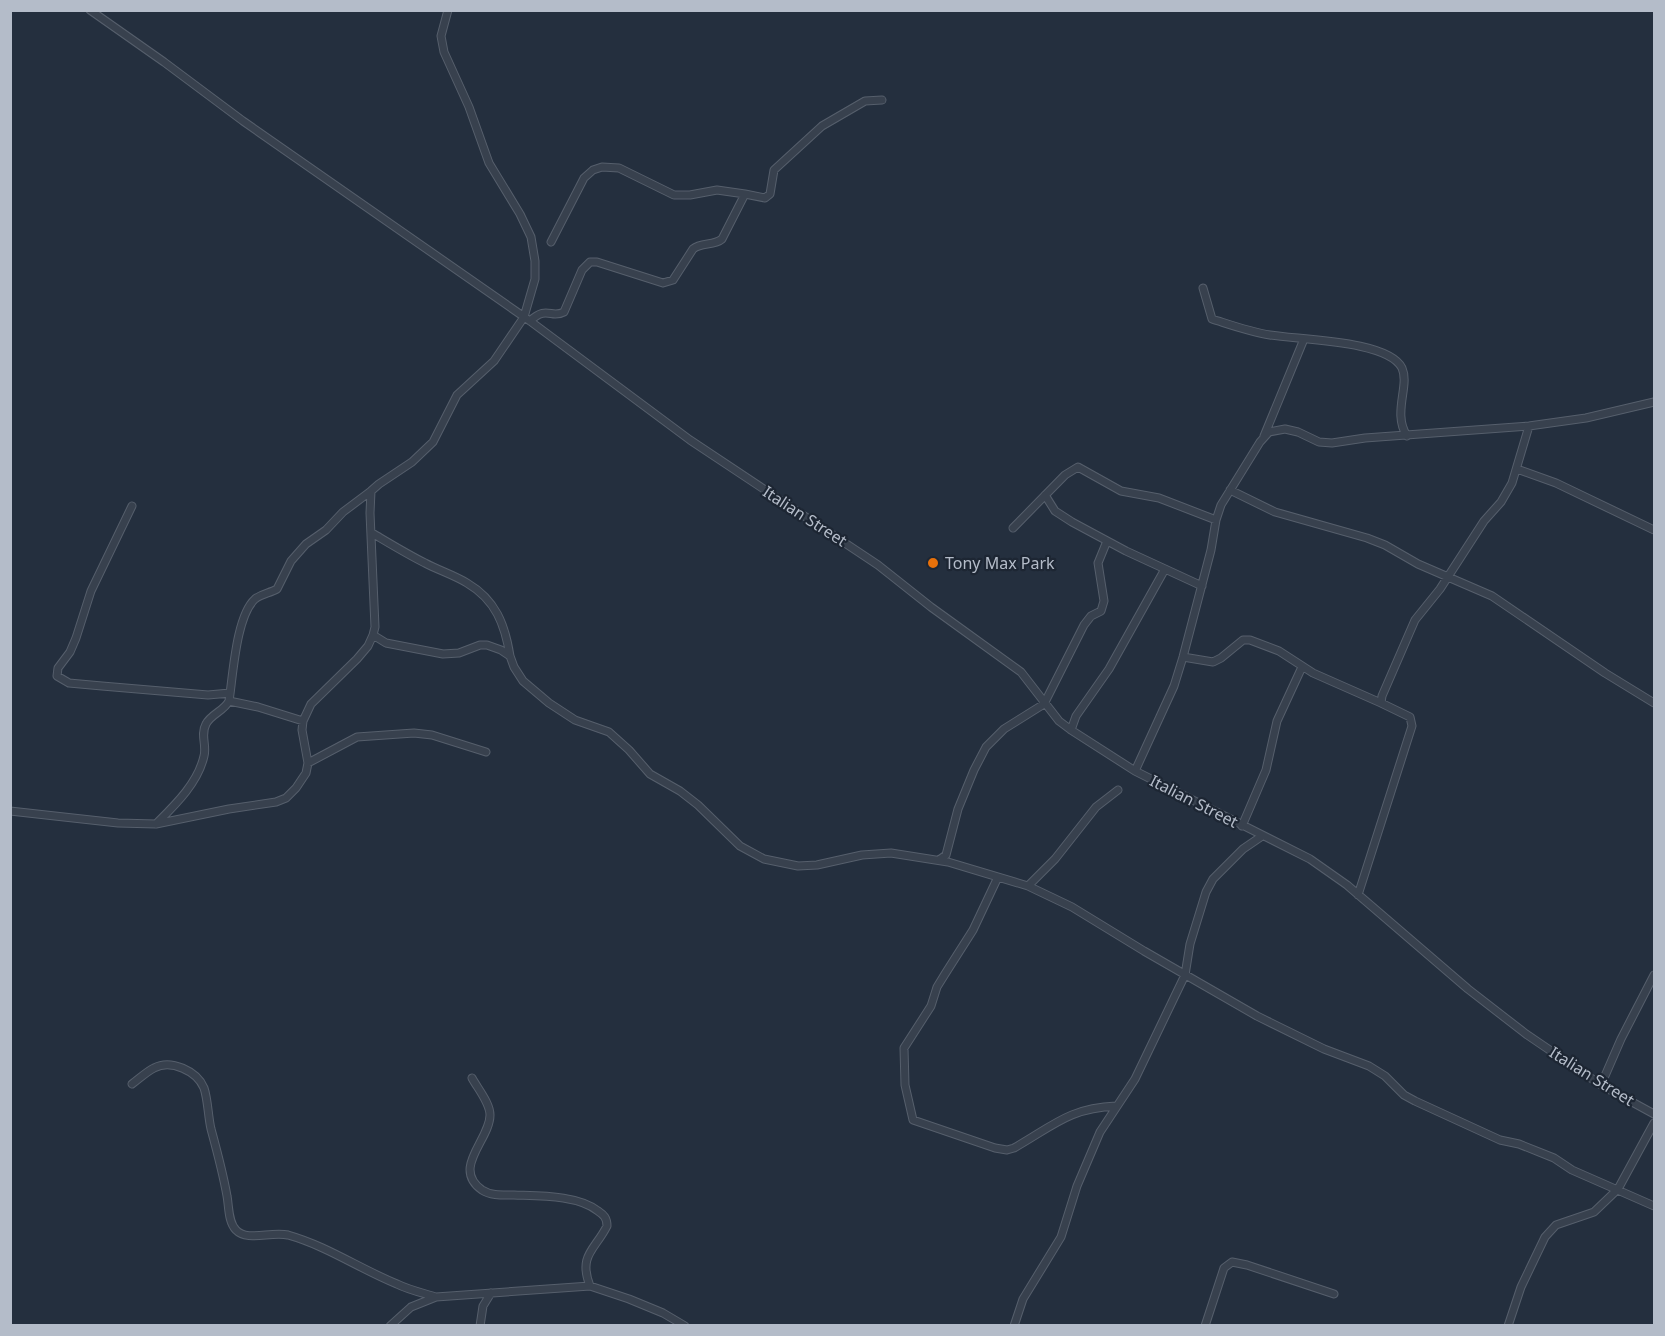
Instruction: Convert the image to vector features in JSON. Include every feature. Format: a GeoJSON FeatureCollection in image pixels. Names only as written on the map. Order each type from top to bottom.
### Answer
{"type":"FeatureCollection","features":[{"type":"Feature","properties":{"kind":"street","name":"Italian Street"},"geometry":{"type":"LineString","coordinates":[[90,10],[243,121],[527,319],[612,384],[719,459],[878,565],[1021,672],[1044,704],[1059,721],[1071,730],[1135,771],[1310,859],[1358,894],[1526,1034],[1601,1085],[1654,1114]]}},
{"type":"Feature","properties":{"kind":"street"},"geometry":{"type":"LineString","coordinates":[[156,824],[197,775],[204,757],[203,733],[207,722],[226,706],[237,639],[252,602],[260,596],[277,590],[291,561],[312,538],[326,530],[343,512],[379,484],[412,462],[433,442],[458,395],[495,361],[527,319],[535,279],[531,237],[489,163],[469,106],[444,52],[441,36],[448,10]]}},
{"type":"Feature","properties":{"kind":"street"},"geometry":{"type":"LineString","coordinates":[[551,242],[584,178],[594,170],[602,167],[619,168],[674,195],[717,190],[760,197],[768,196],[774,170],[822,126],[865,100],[882,100]]}},
{"type":"Feature","properties":{"kind":"street"},"geometry":{"type":"LineString","coordinates":[[527,319],[542,313],[560,315],[564,312],[582,270],[590,262],[597,262],[663,283],[673,280],[693,249],[697,246],[716,243],[722,239],[745,194]]}},
{"type":"Feature","properties":{"kind":"street"},"geometry":{"type":"LineString","coordinates":[[1203,288],[1212,319],[1249,331],[1361,347],[1387,355],[1396,361],[1403,372],[1401,420],[1407,436]]}},
{"type":"Feature","properties":{"kind":"street"},"geometry":{"type":"LineString","coordinates":[[1135,771],[1174,686],[1202,586],[1216,520],[1230,490],[1264,436],[1305,339]]}},
{"type":"Feature","properties":{"kind":"street"},"geometry":{"type":"LineString","coordinates":[[1264,436],[1269,432],[1285,429],[1325,443],[1529,426],[1586,418],[1654,402]]}},
{"type":"Feature","properties":{"kind":"street"},"geometry":{"type":"LineString","coordinates":[[1382,703],[1382,696],[1415,620],[1448,577],[1484,521],[1506,494],[1517,469],[1529,426]]}},
{"type":"Feature","properties":{"kind":"street"},"geometry":{"type":"LineString","coordinates":[[1013,528],[1071,469],[1078,467],[1121,491],[1159,498],[1216,520]]}},
{"type":"Feature","properties":{"kind":"street"},"geometry":{"type":"LineString","coordinates":[[1517,469],[1556,483],[1654,530]]}},
{"type":"Feature","properties":{"kind":"street"},"geometry":{"type":"LineString","coordinates":[[1230,490],[1275,512],[1385,545],[1418,564],[1492,596],[1654,703]]}},
{"type":"Feature","properties":{"kind":"street"},"geometry":{"type":"LineString","coordinates":[[10,810],[118,823],[156,824],[276,802],[286,798],[296,789],[306,773],[308,764],[302,730],[303,721],[311,704],[368,646],[375,627],[372,533],[369,513],[371,491]]}},
{"type":"Feature","properties":{"kind":"street"},"geometry":{"type":"LineString","coordinates":[[1045,495],[1055,511],[1062,517],[1202,586]]}},
{"type":"Feature","properties":{"kind":"street"},"geometry":{"type":"LineString","coordinates":[[132,506],[91,591],[79,630],[70,652],[58,668],[57,676],[69,682],[229,697],[303,721]]}},
{"type":"Feature","properties":{"kind":"street"},"geometry":{"type":"LineString","coordinates":[[372,533],[425,563],[468,583],[491,603],[502,620],[514,668],[523,681],[549,703],[575,720],[609,732],[650,774],[680,791],[698,805],[740,846],[764,859],[798,866],[835,862],[862,855],[891,853],[939,860],[1028,886],[1072,907],[1230,1001],[1324,1049],[1370,1066],[1404,1095],[1433,1111],[1500,1140],[1519,1144],[1547,1155],[1572,1170],[1654,1206]]}},
{"type":"Feature","properties":{"kind":"street"},"geometry":{"type":"LineString","coordinates":[[939,860],[946,855],[958,809],[986,747],[1004,729],[1044,704],[1084,625],[1090,616],[1101,611],[1103,607],[1098,563],[1107,541]]}},
{"type":"Feature","properties":{"kind":"street"},"geometry":{"type":"LineString","coordinates":[[1071,730],[1076,716],[1109,669],[1166,569]]}},
{"type":"Feature","properties":{"kind":"street"},"geometry":{"type":"LineString","coordinates":[[373,634],[386,643],[433,653],[459,653],[480,645],[487,645],[510,656]]}},
{"type":"Feature","properties":{"kind":"street"},"geometry":{"type":"LineString","coordinates":[[1183,657],[1213,663],[1246,639],[1279,651],[1302,667],[1410,717],[1412,726],[1358,894]]}},
{"type":"Feature","properties":{"kind":"street"},"geometry":{"type":"LineString","coordinates":[[1242,826],[1266,770],[1277,721],[1302,667]]}},
{"type":"Feature","properties":{"kind":"street"},"geometry":{"type":"LineString","coordinates":[[308,764],[357,737],[414,733],[432,735],[486,752]]}},
{"type":"Feature","properties":{"kind":"street"},"geometry":{"type":"LineString","coordinates":[[1028,886],[1055,859],[1096,807],[1118,790]]}},
{"type":"Feature","properties":{"kind":"street"},"geometry":{"type":"LineString","coordinates":[[1014,1326],[1028,1290],[1061,1237],[1085,1165],[1105,1122],[1135,1079],[1185,975],[1190,944],[1206,892],[1213,879],[1244,849],[1262,836]]}},
{"type":"Feature","properties":{"kind":"street"},"geometry":{"type":"LineString","coordinates":[[998,877],[973,930],[937,987],[931,1006],[904,1048],[905,1085],[913,1120],[1007,1150],[1071,1115],[1100,1107],[1116,1106]]}},
{"type":"Feature","properties":{"kind":"street"},"geometry":{"type":"LineString","coordinates":[[1601,1085],[1621,1039],[1654,975]]}},
{"type":"Feature","properties":{"kind":"street"},"geometry":{"type":"LineString","coordinates":[[132,1084],[156,1066],[165,1065],[192,1072],[199,1080],[204,1088],[208,1115],[225,1183],[230,1218],[238,1232],[244,1236],[271,1233],[290,1236],[330,1251],[397,1284],[436,1297]]}},
{"type":"Feature","properties":{"kind":"street"},"geometry":{"type":"LineString","coordinates":[[472,1078],[490,1112],[488,1125],[472,1159],[471,1174],[476,1184],[481,1189],[496,1195],[580,1201],[590,1205],[605,1217],[607,1226],[592,1246],[586,1263],[585,1273],[590,1286]]}},
{"type":"Feature","properties":{"kind":"street"},"geometry":{"type":"LineString","coordinates":[[1508,1326],[1521,1287],[1545,1237],[1556,1225],[1594,1212],[1618,1190],[1654,1123]]}},
{"type":"Feature","properties":{"kind":"street"},"geometry":{"type":"LineString","coordinates":[[1205,1326],[1224,1268],[1232,1262],[1334,1294]]}},
{"type":"Feature","properties":{"kind":"street"},"geometry":{"type":"LineString","coordinates":[[390,1326],[411,1307],[436,1297],[590,1286],[663,1313],[685,1326]]}},
{"type":"Feature","properties":{"kind":"street"},"geometry":{"type":"LineString","coordinates":[[480,1326],[483,1305],[491,1293]]}},
{"type":"Feature","properties":{"kind":"place","name":"Tony Max Park"},"geometry":{"type":"Point","coordinates":[933,563]}}]}
